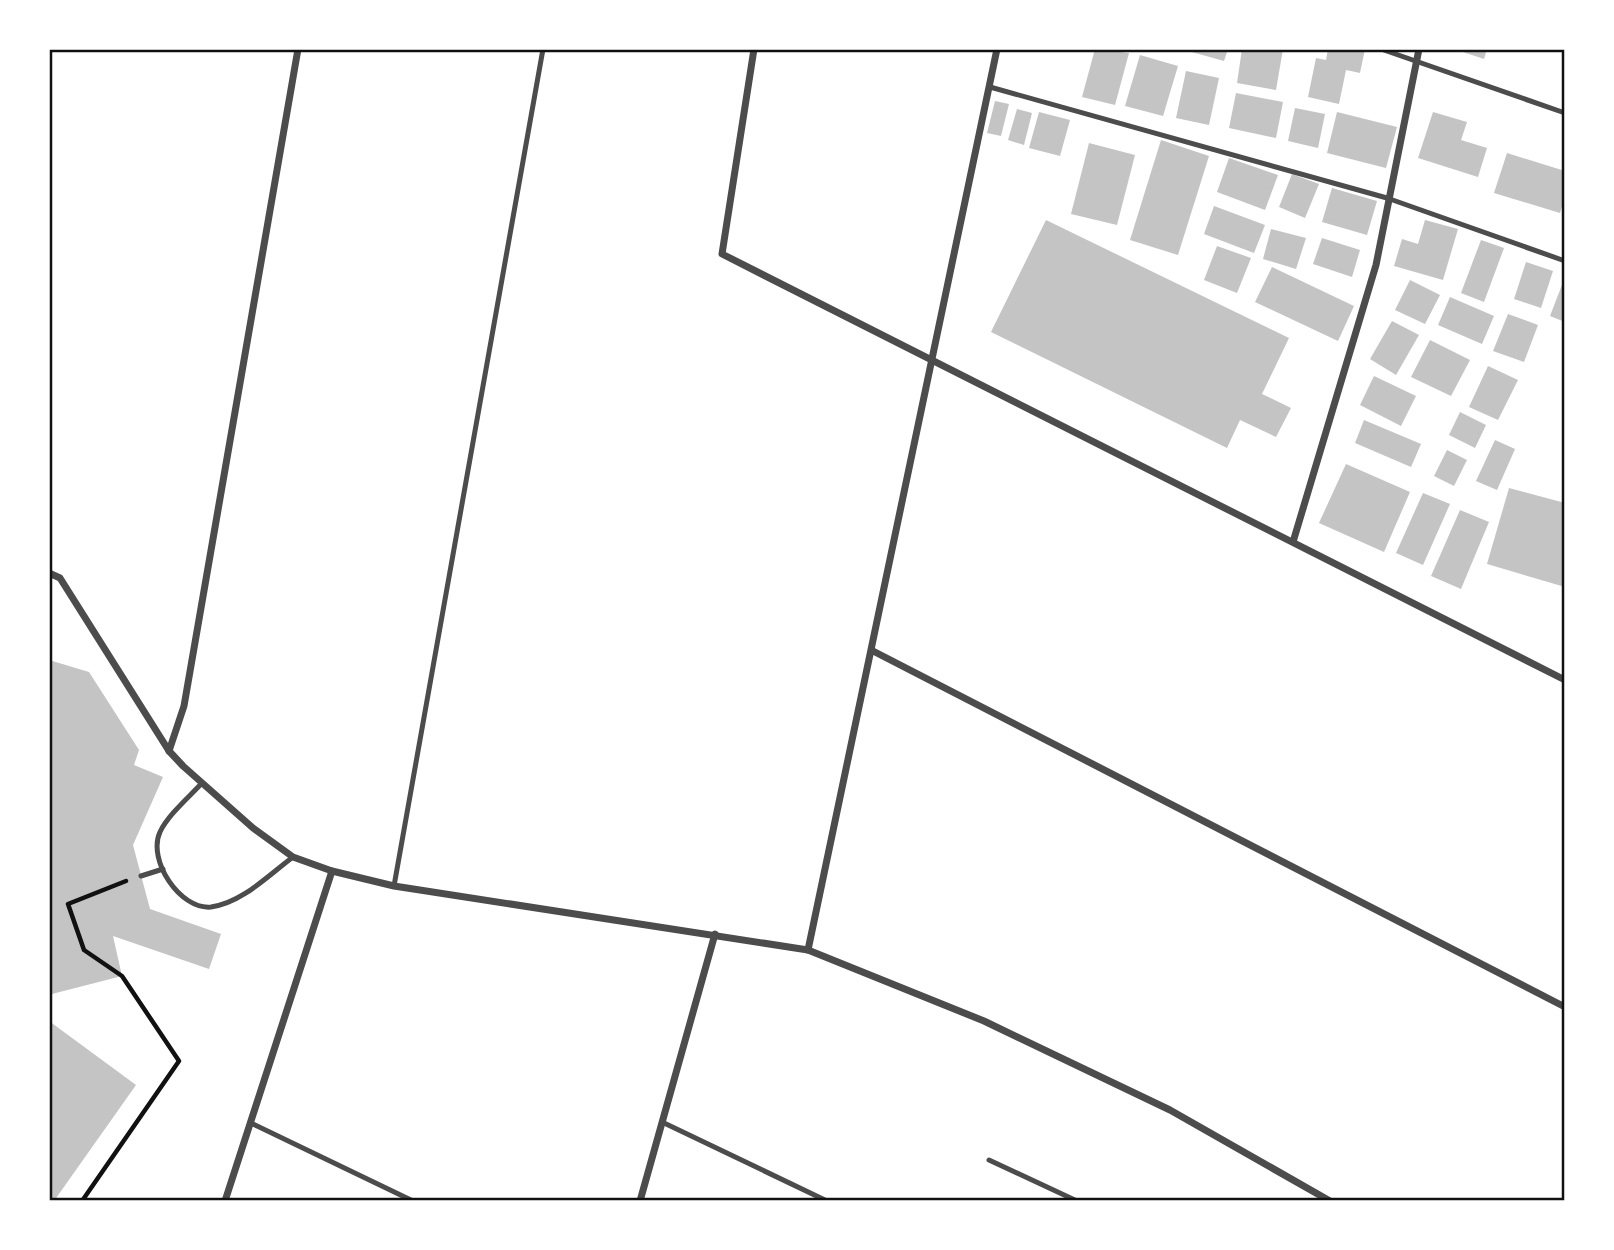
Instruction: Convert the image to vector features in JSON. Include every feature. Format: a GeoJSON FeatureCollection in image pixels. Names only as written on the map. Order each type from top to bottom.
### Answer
{"type":"FeatureCollection","features":[{"type":"Feature","properties":{"kind":"street"},"geometry":{"type":"LineString","coordinates":[[169,751],[184,706],[298,49]]}},
{"type":"Feature","properties":{"kind":"street"},"geometry":{"type":"LineString","coordinates":[[753,49],[722,254],[1565,680]]}},
{"type":"Feature","properties":{"kind":"street"},"geometry":{"type":"LineString","coordinates":[[808,950],[873,651],[997,49]]}},
{"type":"Feature","properties":{"kind":"street"},"geometry":{"type":"LineString","coordinates":[[1293,542],[1376,265],[1387,198],[1419,49]]}},
{"type":"Feature","properties":{"kind":"street"},"geometry":{"type":"LineString","coordinates":[[49,573],[60,578],[169,751],[253,828],[293,857],[332,871],[394,886],[808,950],[984,1021],[1170,1110],[1329,1201]]}},
{"type":"Feature","properties":{"kind":"street"},"geometry":{"type":"LineString","coordinates":[[873,651],[1565,1007]]}},
{"type":"Feature","properties":{"kind":"street"},"geometry":{"type":"LineString","coordinates":[[225,1201],[332,871]]}},
{"type":"Feature","properties":{"kind":"street"},"geometry":{"type":"LineString","coordinates":[[640,1201],[715,934]]}},
{"type":"Feature","properties":{"kind":"lane"},"geometry":{"type":"LineString","coordinates":[[394,886],[543,49]]}},
{"type":"Feature","properties":{"kind":"lane"},"geometry":{"type":"LineString","coordinates":[[1381,49],[1565,113]]}},
{"type":"Feature","properties":{"kind":"lane"},"geometry":{"type":"LineString","coordinates":[[990,87],[1387,198],[1565,261]]}},
{"type":"Feature","properties":{"kind":"lane"},"geometry":{"type":"LineString","coordinates":[[202,783],[159,833],[158,855],[163,869],[169,881],[185,898],[209,907],[242,895],[293,857]]}},
{"type":"Feature","properties":{"kind":"lane"},"geometry":{"type":"LineString","coordinates":[[141,876],[163,869]]}},
{"type":"Feature","properties":{"kind":"lane"},"geometry":{"type":"LineString","coordinates":[[662,1122],[827,1201]]}},
{"type":"Feature","properties":{"kind":"lane"},"geometry":{"type":"LineString","coordinates":[[251,1123],[413,1201]]}},
{"type":"Feature","properties":{"kind":"lane"},"geometry":{"type":"LineString","coordinates":[[989,1160],[1077,1201]]}},
{"type":"Feature","properties":{"kind":"path"},"geometry":{"type":"LineString","coordinates":[[82,1201],[179,1062],[122,976],[84,950],[68,904],[141,876]]}},
{"type":"Feature","properties":{"kind":"building"},"geometry":{"type":"Polygon","coordinates":[[[1095,49],[1129,53],[1115,105],[1082,97],[1095,49]]]}},
{"type":"Feature","properties":{"kind":"building"},"geometry":{"type":"Polygon","coordinates":[[[1181,49],[1228,49],[1224,61],[1181,49]]]}},
{"type":"Feature","properties":{"kind":"building"},"geometry":{"type":"Polygon","coordinates":[[[1242,49],[1283,49],[1276,90],[1237,83],[1242,49]]]}},
{"type":"Feature","properties":{"kind":"building"},"geometry":{"type":"Polygon","coordinates":[[[1328,49],[1365,49],[1360,73],[1346,70],[1339,104],[1308,97],[1316,58],[1326,60],[1328,49]]]}},
{"type":"Feature","properties":{"kind":"building"},"geometry":{"type":"Polygon","coordinates":[[[1454,49],[1487,49],[1484,59],[1454,49]]]}},
{"type":"Feature","properties":{"kind":"building"},"geometry":{"type":"Polygon","coordinates":[[[1140,55],[1178,66],[1163,116],[1125,106],[1140,55]]]}},
{"type":"Feature","properties":{"kind":"building"},"geometry":{"type":"Polygon","coordinates":[[[1186,71],[1219,78],[1209,125],[1176,118],[1186,71]]]}},
{"type":"Feature","properties":{"kind":"building"},"geometry":{"type":"Polygon","coordinates":[[[1236,93],[1283,102],[1276,138],[1229,128],[1236,93]]]}},
{"type":"Feature","properties":{"kind":"building"},"geometry":{"type":"Polygon","coordinates":[[[995,101],[1009,104],[1001,136],[987,133],[995,101]]]}},
{"type":"Feature","properties":{"kind":"building"},"geometry":{"type":"Polygon","coordinates":[[[1295,108],[1325,114],[1318,148],[1288,141],[1295,108]]]}},
{"type":"Feature","properties":{"kind":"building"},"geometry":{"type":"Polygon","coordinates":[[[1017,109],[1032,113],[1024,145],[1008,140],[1017,109]]]}},
{"type":"Feature","properties":{"kind":"building"},"geometry":{"type":"Polygon","coordinates":[[[1039,112],[1070,120],[1060,156],[1029,148],[1039,112]]]}},
{"type":"Feature","properties":{"kind":"building"},"geometry":{"type":"Polygon","coordinates":[[[1337,112],[1397,127],[1386,168],[1327,153],[1337,112]]]}},
{"type":"Feature","properties":{"kind":"building"},"geometry":{"type":"Polygon","coordinates":[[[1433,112],[1467,122],[1461,140],[1487,148],[1478,177],[1418,158],[1433,112]]]}},
{"type":"Feature","properties":{"kind":"building"},"geometry":{"type":"Polygon","coordinates":[[[1161,140],[1209,156],[1178,255],[1130,240],[1161,140]]]}},
{"type":"Feature","properties":{"kind":"building"},"geometry":{"type":"Polygon","coordinates":[[[1089,143],[1135,155],[1117,225],[1071,214],[1089,143]]]}},
{"type":"Feature","properties":{"kind":"building"},"geometry":{"type":"Polygon","coordinates":[[[1507,153],[1565,171],[1565,197],[1560,213],[1494,193],[1507,153]]]}},
{"type":"Feature","properties":{"kind":"building"},"geometry":{"type":"Polygon","coordinates":[[[1229,158],[1278,175],[1265,210],[1217,192],[1229,158]]]}},
{"type":"Feature","properties":{"kind":"building"},"geometry":{"type":"Polygon","coordinates":[[[1292,174],[1319,184],[1305,218],[1279,207],[1292,174]]]}},
{"type":"Feature","properties":{"kind":"building"},"geometry":{"type":"Polygon","coordinates":[[[1332,188],[1377,201],[1367,235],[1322,222],[1332,188]]]}},
{"type":"Feature","properties":{"kind":"building"},"geometry":{"type":"Polygon","coordinates":[[[1214,206],[1265,225],[1254,253],[1204,234],[1214,206]]]}},
{"type":"Feature","properties":{"kind":"building"},"geometry":{"type":"Polygon","coordinates":[[[1046,220],[1289,338],[1262,394],[1291,408],[1276,437],[1240,420],[1227,448],[991,332],[1046,220]]]}},
{"type":"Feature","properties":{"kind":"building"},"geometry":{"type":"Polygon","coordinates":[[[1425,220],[1458,229],[1443,280],[1394,266],[1402,239],[1418,244],[1425,220]]]}},
{"type":"Feature","properties":{"kind":"building"},"geometry":{"type":"Polygon","coordinates":[[[1271,229],[1306,238],[1296,269],[1263,259],[1271,229]]]}},
{"type":"Feature","properties":{"kind":"building"},"geometry":{"type":"Polygon","coordinates":[[[1322,238],[1360,250],[1352,277],[1313,264],[1322,238]]]}},
{"type":"Feature","properties":{"kind":"building"},"geometry":{"type":"Polygon","coordinates":[[[1481,240],[1504,248],[1484,302],[1461,293],[1481,240]]]}},
{"type":"Feature","properties":{"kind":"building"},"geometry":{"type":"Polygon","coordinates":[[[1217,246],[1251,258],[1237,293],[1204,280],[1217,246]]]}},
{"type":"Feature","properties":{"kind":"building"},"geometry":{"type":"Polygon","coordinates":[[[1526,262],[1553,271],[1541,308],[1514,299],[1526,262]]]}},
{"type":"Feature","properties":{"kind":"building"},"geometry":{"type":"Polygon","coordinates":[[[1272,267],[1354,306],[1338,341],[1255,302],[1272,267]]]}},
{"type":"Feature","properties":{"kind":"building"},"geometry":{"type":"Polygon","coordinates":[[[1565,277],[1565,322],[1550,316],[1565,277]]]}},
{"type":"Feature","properties":{"kind":"building"},"geometry":{"type":"Polygon","coordinates":[[[1410,280],[1440,295],[1425,324],[1395,310],[1410,280]]]}},
{"type":"Feature","properties":{"kind":"building"},"geometry":{"type":"Polygon","coordinates":[[[1450,297],[1494,316],[1482,344],[1438,325],[1450,297]]]}},
{"type":"Feature","properties":{"kind":"building"},"geometry":{"type":"Polygon","coordinates":[[[1508,314],[1538,325],[1524,362],[1493,351],[1508,314]]]}},
{"type":"Feature","properties":{"kind":"building"},"geometry":{"type":"Polygon","coordinates":[[[1392,321],[1419,335],[1396,375],[1370,359],[1392,321]]]}},
{"type":"Feature","properties":{"kind":"building"},"geometry":{"type":"Polygon","coordinates":[[[1430,340],[1470,360],[1451,396],[1411,377],[1430,340]]]}},
{"type":"Feature","properties":{"kind":"building"},"geometry":{"type":"Polygon","coordinates":[[[1488,366],[1518,380],[1498,420],[1469,407],[1488,366]]]}},
{"type":"Feature","properties":{"kind":"building"},"geometry":{"type":"Polygon","coordinates":[[[1374,376],[1416,396],[1401,426],[1360,405],[1374,376]]]}},
{"type":"Feature","properties":{"kind":"building"},"geometry":{"type":"Polygon","coordinates":[[[1460,412],[1486,425],[1475,448],[1449,435],[1460,412]]]}},
{"type":"Feature","properties":{"kind":"building"},"geometry":{"type":"Polygon","coordinates":[[[1364,420],[1421,444],[1411,467],[1355,443],[1364,420]]]}},
{"type":"Feature","properties":{"kind":"building"},"geometry":{"type":"Polygon","coordinates":[[[1495,440],[1515,449],[1497,490],[1476,481],[1495,440]]]}},
{"type":"Feature","properties":{"kind":"building"},"geometry":{"type":"Polygon","coordinates":[[[1447,450],[1467,460],[1454,486],[1434,476],[1447,450]]]}},
{"type":"Feature","properties":{"kind":"building"},"geometry":{"type":"Polygon","coordinates":[[[1346,464],[1410,492],[1384,552],[1319,523],[1346,464]]]}},
{"type":"Feature","properties":{"kind":"building"},"geometry":{"type":"Polygon","coordinates":[[[1509,488],[1565,503],[1565,587],[1487,564],[1509,488]]]}},
{"type":"Feature","properties":{"kind":"building"},"geometry":{"type":"Polygon","coordinates":[[[1423,493],[1450,504],[1423,565],[1396,553],[1423,493]]]}},
{"type":"Feature","properties":{"kind":"building"},"geometry":{"type":"Polygon","coordinates":[[[1460,510],[1489,522],[1461,589],[1431,576],[1460,510]]]}},
{"type":"Feature","properties":{"kind":"building"},"geometry":{"type":"Polygon","coordinates":[[[49,660],[89,672],[139,750],[134,765],[163,777],[133,845],[150,909],[221,934],[209,969],[113,936],[122,976],[52,994],[49,984],[49,660]]]}},
{"type":"Feature","properties":{"kind":"building"},"geometry":{"type":"Polygon","coordinates":[[[49,1021],[136,1085],[54,1201],[49,1201],[49,1021]]]}}]}
